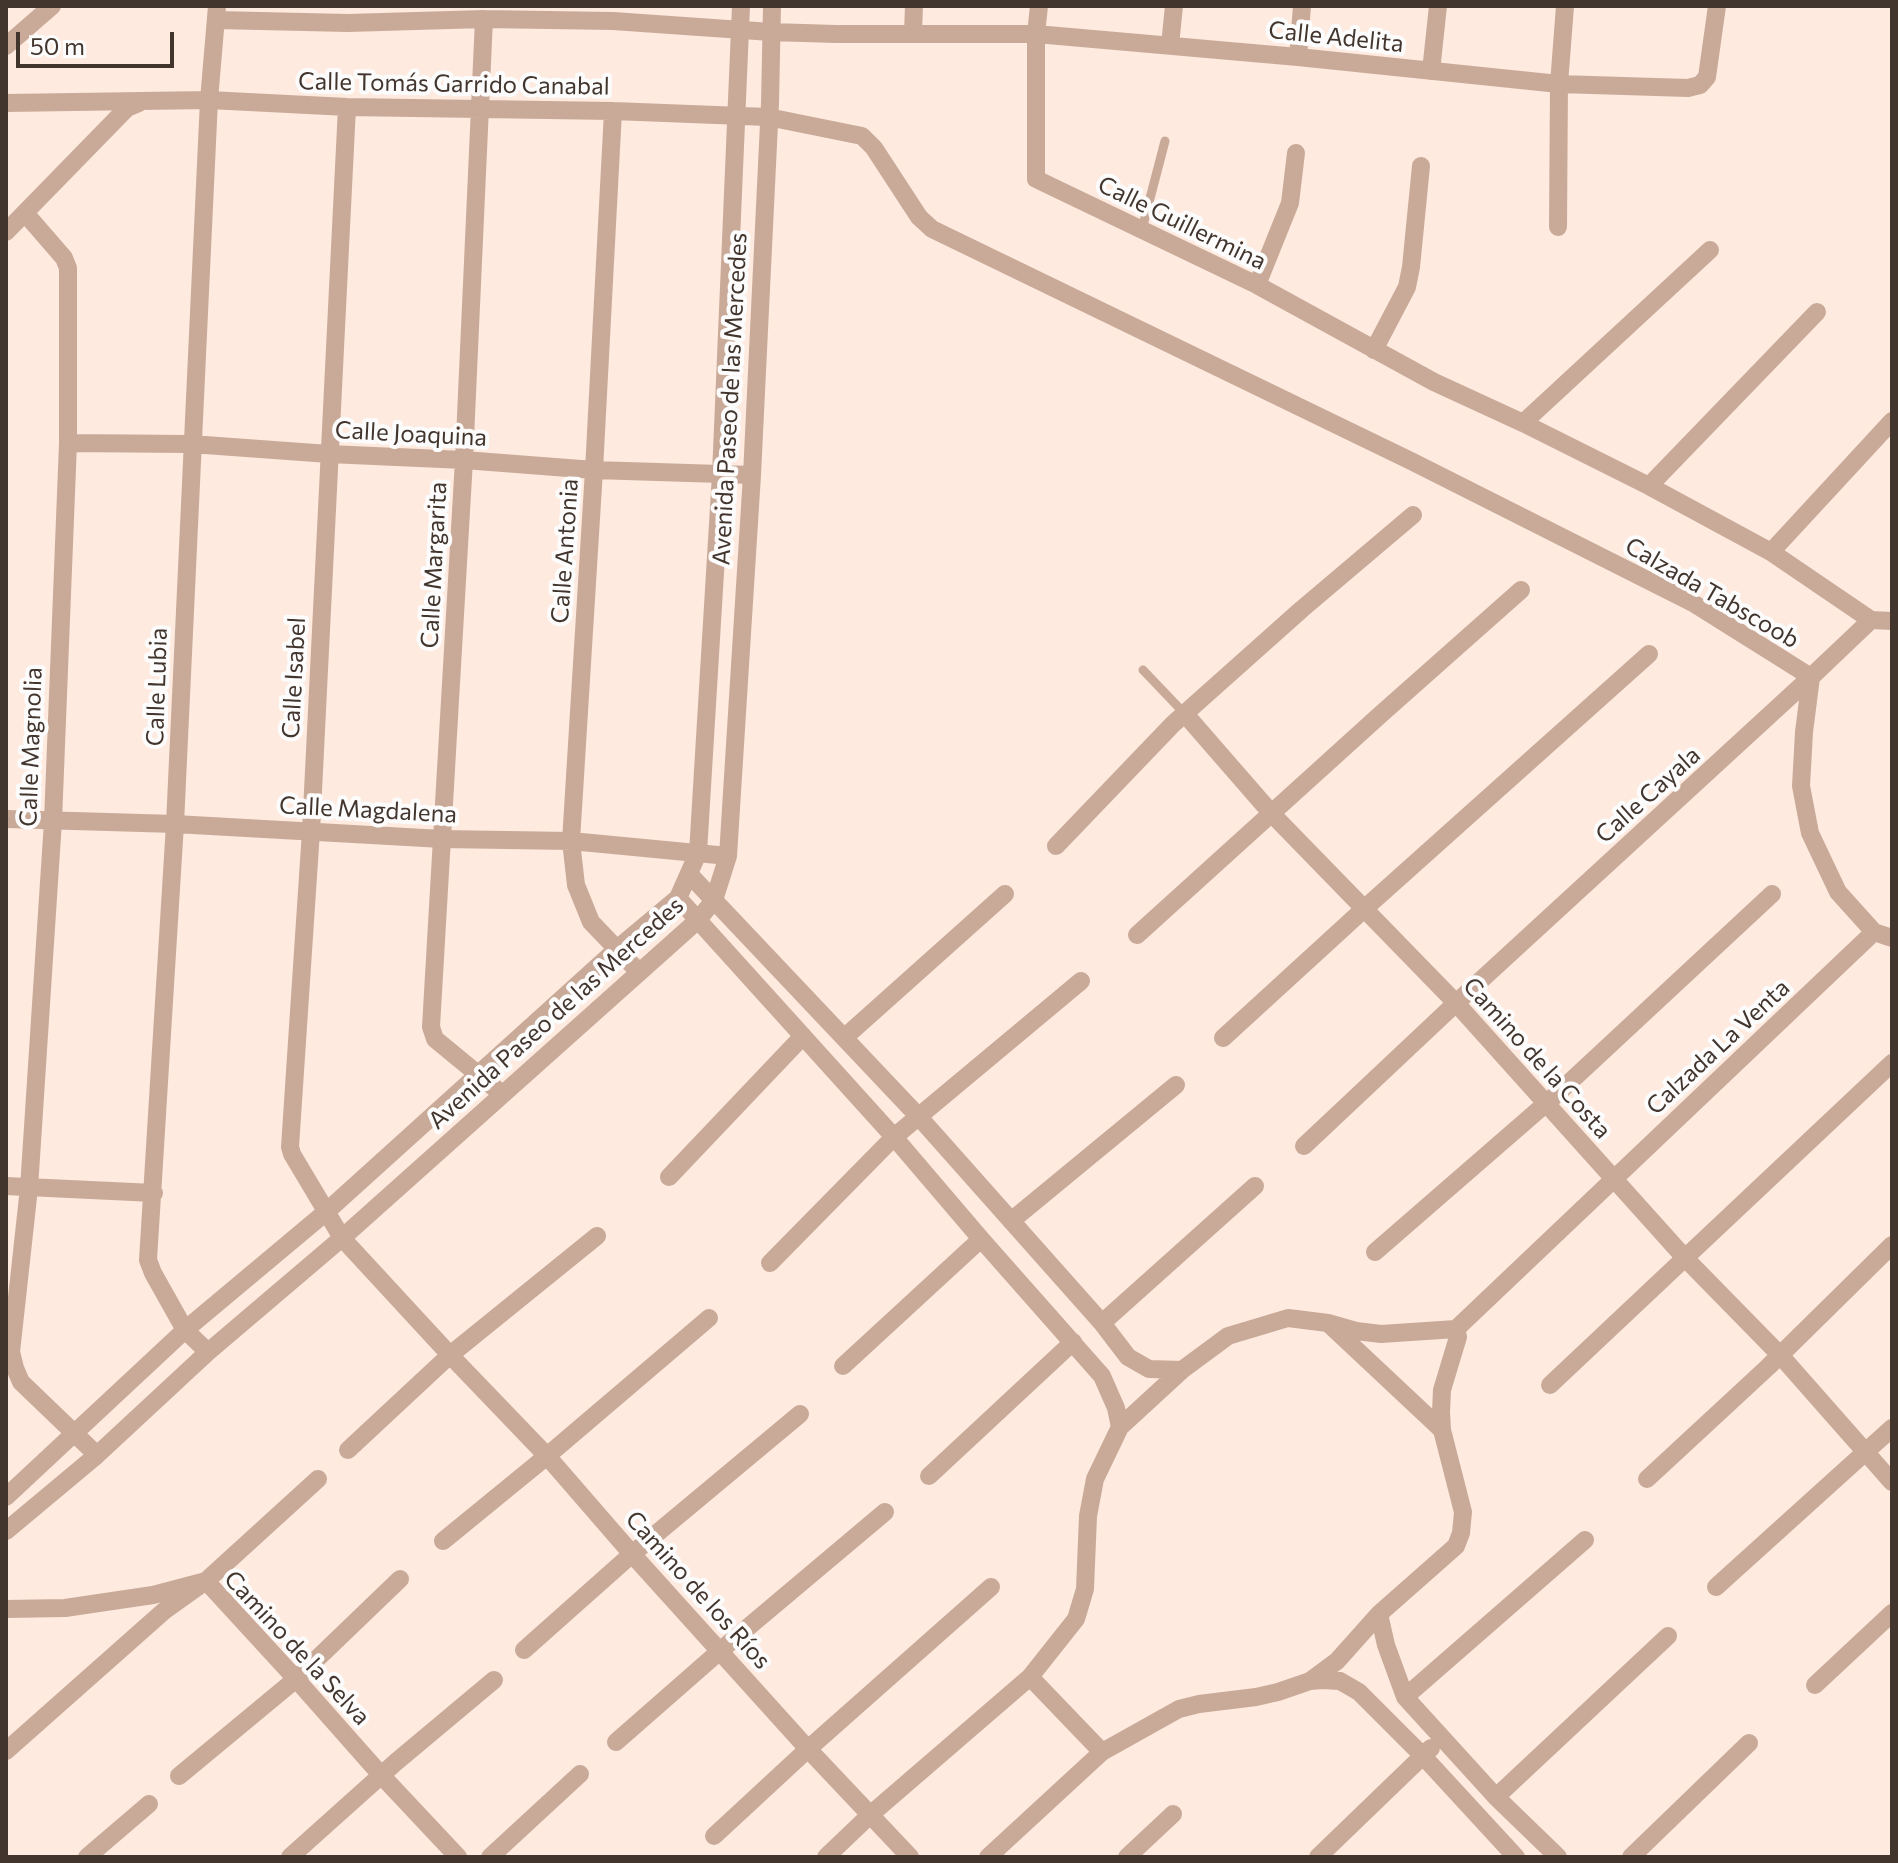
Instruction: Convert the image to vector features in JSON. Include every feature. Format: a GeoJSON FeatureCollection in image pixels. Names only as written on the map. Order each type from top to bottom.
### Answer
{"type":"FeatureCollection","features":[{"type":"Feature","properties":{"kind":"street"},"geometry":{"type":"LineString","coordinates":[[6,46],[52,6]]}},
{"type":"Feature","properties":{"kind":"street","name":"Avenida Paseo de las Mercedes"},"geometry":{"type":"LineString","coordinates":[[6,1497],[185,1330],[326,1212],[617,949],[678,898],[690,875],[698,853],[721,474],[741,6]]}},
{"type":"Feature","properties":{"kind":"street","name":"Avenida Paseo de las Mercedes"},"geometry":{"type":"LineString","coordinates":[[6,1531],[97,1455],[208,1352],[342,1238],[698,920],[714,900],[728,856],[752,475],[772,6]]}},
{"type":"Feature","properties":{"kind":"street"},"geometry":{"type":"LineString","coordinates":[[913,32],[914,6]]}},
{"type":"Feature","properties":{"kind":"street"},"geometry":{"type":"LineString","coordinates":[[1036,34],[1039,6]]}},
{"type":"Feature","properties":{"kind":"street"},"geometry":{"type":"LineString","coordinates":[[1170,45],[1174,6]]}},
{"type":"Feature","properties":{"kind":"street"},"geometry":{"type":"LineString","coordinates":[[1298,57],[1302,6]]}},
{"type":"Feature","properties":{"kind":"street"},"geometry":{"type":"LineString","coordinates":[[1431,71],[1438,6]]}},
{"type":"Feature","properties":{"kind":"street"},"geometry":{"type":"LineString","coordinates":[[1558,227],[1559,84],[1565,6]]}},
{"type":"Feature","properties":{"kind":"street","name":"Calle Adelita"},"geometry":{"type":"LineString","coordinates":[[771,32],[1036,34],[1559,84],[1688,88],[1700,85],[1707,77],[1717,6]]}},
{"type":"Feature","properties":{"kind":"street","name":"Calle Margarita"},"geometry":{"type":"LineString","coordinates":[[484,12],[464,460],[431,1027],[435,1039],[502,1094]]}},
{"type":"Feature","properties":{"kind":"street"},"geometry":{"type":"LineString","coordinates":[[217,13],[613,14],[771,32]]}},
{"type":"Feature","properties":{"kind":"street","name":"Calle Lubia"},"geometry":{"type":"LineString","coordinates":[[208,1352],[185,1330],[148,1260],[175,824],[209,100],[217,13]]}},
{"type":"Feature","properties":{"kind":"street","name":"Calle Guillermina"},"geometry":{"type":"LineString","coordinates":[[1036,34],[1036,179],[1257,285],[1434,382],[1523,423]]}},
{"type":"Feature","properties":{"kind":"street","name":"Calle Tomás Garrido Canabal"},"geometry":{"type":"LineString","coordinates":[[6,103],[209,100],[347,107],[768,117]]}},
{"type":"Feature","properties":{"kind":"street"},"geometry":{"type":"LineString","coordinates":[[6,232],[127,108],[139,103]]}},
{"type":"Feature","properties":{"kind":"street","name":"Calle Isabel"},"geometry":{"type":"LineString","coordinates":[[347,107],[311,831],[290,1147],[295,1161],[342,1238],[450,1355]]}},
{"type":"Feature","properties":{"kind":"street","name":"Calle Antonia"},"geometry":{"type":"LineString","coordinates":[[613,111],[571,841],[576,885],[591,922],[639,972]]}},
{"type":"Feature","properties":{"kind":"street","name":"Calzada Tabscoob"},"geometry":{"type":"LineString","coordinates":[[768,117],[862,136],[874,148],[919,217],[932,229],[1411,461],[1693,603],[1811,677],[1801,786],[1810,833],[1838,892],[1883,935]]}},
{"type":"Feature","properties":{"kind":"street"},"geometry":{"type":"LineString","coordinates":[[1257,285],[1290,203],[1296,153]]}},
{"type":"Feature","properties":{"kind":"street"},"geometry":{"type":"LineString","coordinates":[[1374,350],[1407,287],[1421,166]]}},
{"type":"Feature","properties":{"kind":"street","name":"Calle Magnolia"},"geometry":{"type":"LineString","coordinates":[[25,213],[64,258],[68,268],[68,443],[53,821],[29,1188],[11,1352],[21,1382],[97,1455]]}},
{"type":"Feature","properties":{"kind":"street"},"geometry":{"type":"LineString","coordinates":[[1710,250],[1523,423],[1771,552],[1871,620],[1892,621]]}},
{"type":"Feature","properties":{"kind":"street"},"geometry":{"type":"LineString","coordinates":[[1649,486],[1817,312]]}},
{"type":"Feature","properties":{"kind":"street"},"geometry":{"type":"LineString","coordinates":[[1771,552],[1892,421]]}},
{"type":"Feature","properties":{"kind":"street","name":"Calle Joaquina"},"geometry":{"type":"LineString","coordinates":[[68,443],[191,444],[594,470],[752,475]]}},
{"type":"Feature","properties":{"kind":"street"},"geometry":{"type":"LineString","coordinates":[[1056,846],[1173,724],[1413,515]]}},
{"type":"Feature","properties":{"kind":"street"},"geometry":{"type":"LineString","coordinates":[[1137,935],[1521,590]]}},
{"type":"Feature","properties":{"kind":"street","name":"Calle Cayala"},"geometry":{"type":"LineString","coordinates":[[1304,1146],[1871,620]]}},
{"type":"Feature","properties":{"kind":"street"},"geometry":{"type":"LineString","coordinates":[[1223,1038],[1649,654]]}},
{"type":"Feature","properties":{"kind":"street","name":"Camino de la Costa"},"geometry":{"type":"LineString","coordinates":[[1185,714],[1272,814],[1456,1003],[1685,1258],[1780,1355],[1892,1482]]}},
{"type":"Feature","properties":{"kind":"street","name":"Calle Magdalena"},"geometry":{"type":"LineString","coordinates":[[6,819],[175,824],[442,839],[571,841],[728,856]]}},
{"type":"Feature","properties":{"kind":"street"},"geometry":{"type":"LineString","coordinates":[[690,875],[919,1117],[1102,1323],[1128,1357],[1149,1369],[1182,1370]]}},
{"type":"Feature","properties":{"kind":"street"},"geometry":{"type":"LineString","coordinates":[[845,1037],[1005,894]]}},
{"type":"Feature","properties":{"kind":"street"},"geometry":{"type":"LineString","coordinates":[[1375,1252],[1546,1104],[1772,894]]}},
{"type":"Feature","properties":{"kind":"street"},"geometry":{"type":"LineString","coordinates":[[678,898],[894,1137],[1102,1376],[1116,1408],[1120,1427]]}},
{"type":"Feature","properties":{"kind":"street","name":"Calzada La Venta"},"geometry":{"type":"LineString","coordinates":[[1456,1329],[1615,1178],[1883,935]]}},
{"type":"Feature","properties":{"kind":"street"},"geometry":{"type":"LineString","coordinates":[[770,1263],[894,1137],[1081,981]]}},
{"type":"Feature","properties":{"kind":"street"},"geometry":{"type":"LineString","coordinates":[[669,1177],[803,1036]]}},
{"type":"Feature","properties":{"kind":"street"},"geometry":{"type":"LineString","coordinates":[[1550,1385],[1892,1063]]}},
{"type":"Feature","properties":{"kind":"street"},"geometry":{"type":"LineString","coordinates":[[1011,1221],[1176,1085]]}},
{"type":"Feature","properties":{"kind":"street"},"geometry":{"type":"LineString","coordinates":[[6,1186],[154,1193]]}},
{"type":"Feature","properties":{"kind":"street"},"geometry":{"type":"LineString","coordinates":[[1102,1323],[1255,1186]]}},
{"type":"Feature","properties":{"kind":"street"},"geometry":{"type":"LineString","coordinates":[[348,1450],[450,1355],[597,1236]]}},
{"type":"Feature","properties":{"kind":"street"},"geometry":{"type":"LineString","coordinates":[[843,1366],[981,1239]]}},
{"type":"Feature","properties":{"kind":"street"},"geometry":{"type":"LineString","coordinates":[[1647,1479],[1892,1245]]}},
{"type":"Feature","properties":{"kind":"street"},"geometry":{"type":"LineString","coordinates":[[443,1541],[709,1318]]}},
{"type":"Feature","properties":{"kind":"street"},"geometry":{"type":"LineString","coordinates":[[826,1857],[1030,1677],[1076,1619],[1085,1589],[1088,1516],[1095,1479],[1120,1427],[1182,1370],[1228,1336],[1288,1318],[1381,1334],[1456,1329],[1458,1337],[1442,1390],[1442,1430],[1463,1512],[1456,1546],[1379,1614],[1337,1661],[1310,1681],[1278,1692],[1179,1709],[1102,1752],[988,1857]]}},
{"type":"Feature","properties":{"kind":"street"},"geometry":{"type":"LineString","coordinates":[[1328,1323],[1442,1430]]}},
{"type":"Feature","properties":{"kind":"street"},"geometry":{"type":"LineString","coordinates":[[929,1476],[1073,1342]]}},
{"type":"Feature","properties":{"kind":"street","name":"Camino de los Ríos"},"geometry":{"type":"LineString","coordinates":[[450,1355],[547,1456],[808,1749],[910,1857]]}},
{"type":"Feature","properties":{"kind":"street"},"geometry":{"type":"LineString","coordinates":[[524,1650],[632,1554],[800,1414]]}},
{"type":"Feature","properties":{"kind":"street"},"geometry":{"type":"LineString","coordinates":[[1716,1587],[1892,1428]]}},
{"type":"Feature","properties":{"kind":"street"},"geometry":{"type":"LineString","coordinates":[[6,1751],[164,1611],[206,1581],[318,1479]]}},
{"type":"Feature","properties":{"kind":"street"},"geometry":{"type":"LineString","coordinates":[[616,1742],[885,1512]]}},
{"type":"Feature","properties":{"kind":"street"},"geometry":{"type":"LineString","coordinates":[[1405,1697],[1585,1540]]}},
{"type":"Feature","properties":{"kind":"street"},"geometry":{"type":"LineString","coordinates":[[179,1776],[296,1679],[400,1579]]}},
{"type":"Feature","properties":{"kind":"street","name":"Camino de la Selva"},"geometry":{"type":"LineString","coordinates":[[6,1609],[65,1608],[153,1595],[206,1581],[458,1857]]}},
{"type":"Feature","properties":{"kind":"street"},"geometry":{"type":"LineString","coordinates":[[714,1836],[991,1587]]}},
{"type":"Feature","properties":{"kind":"street"},"geometry":{"type":"LineString","coordinates":[[1815,1685],[1892,1613]]}},
{"type":"Feature","properties":{"kind":"street"},"geometry":{"type":"LineString","coordinates":[[1379,1614],[1386,1645],[1405,1697],[1496,1797],[1558,1857]]}},
{"type":"Feature","properties":{"kind":"street"},"geometry":{"type":"LineString","coordinates":[[1496,1797],[1668,1636]]}},
{"type":"Feature","properties":{"kind":"street"},"geometry":{"type":"LineString","coordinates":[[1030,1677],[1102,1752]]}},
{"type":"Feature","properties":{"kind":"street"},"geometry":{"type":"LineString","coordinates":[[290,1857],[494,1680]]}},
{"type":"Feature","properties":{"kind":"street"},"geometry":{"type":"LineString","coordinates":[[1310,1681],[1340,1681],[1359,1692],[1422,1755],[1510,1855]]}},
{"type":"Feature","properties":{"kind":"street"},"geometry":{"type":"LineString","coordinates":[[1318,1857],[1443,1738]]}},
{"type":"Feature","properties":{"kind":"street"},"geometry":{"type":"LineString","coordinates":[[1631,1857],[1749,1743]]}},
{"type":"Feature","properties":{"kind":"street"},"geometry":{"type":"LineString","coordinates":[[490,1857],[580,1774]]}},
{"type":"Feature","properties":{"kind":"street"},"geometry":{"type":"LineString","coordinates":[[87,1857],[149,1804]]}},
{"type":"Feature","properties":{"kind":"street"},"geometry":{"type":"LineString","coordinates":[[1127,1857],[1173,1814]]}},
{"type":"Feature","properties":{"kind":"lane"},"geometry":{"type":"LineString","coordinates":[[1142,229],[1165,141]]}},
{"type":"Feature","properties":{"kind":"lane","name":"Camino de la Costa"},"geometry":{"type":"LineString","coordinates":[[1143,670],[1185,714]]}}]}
